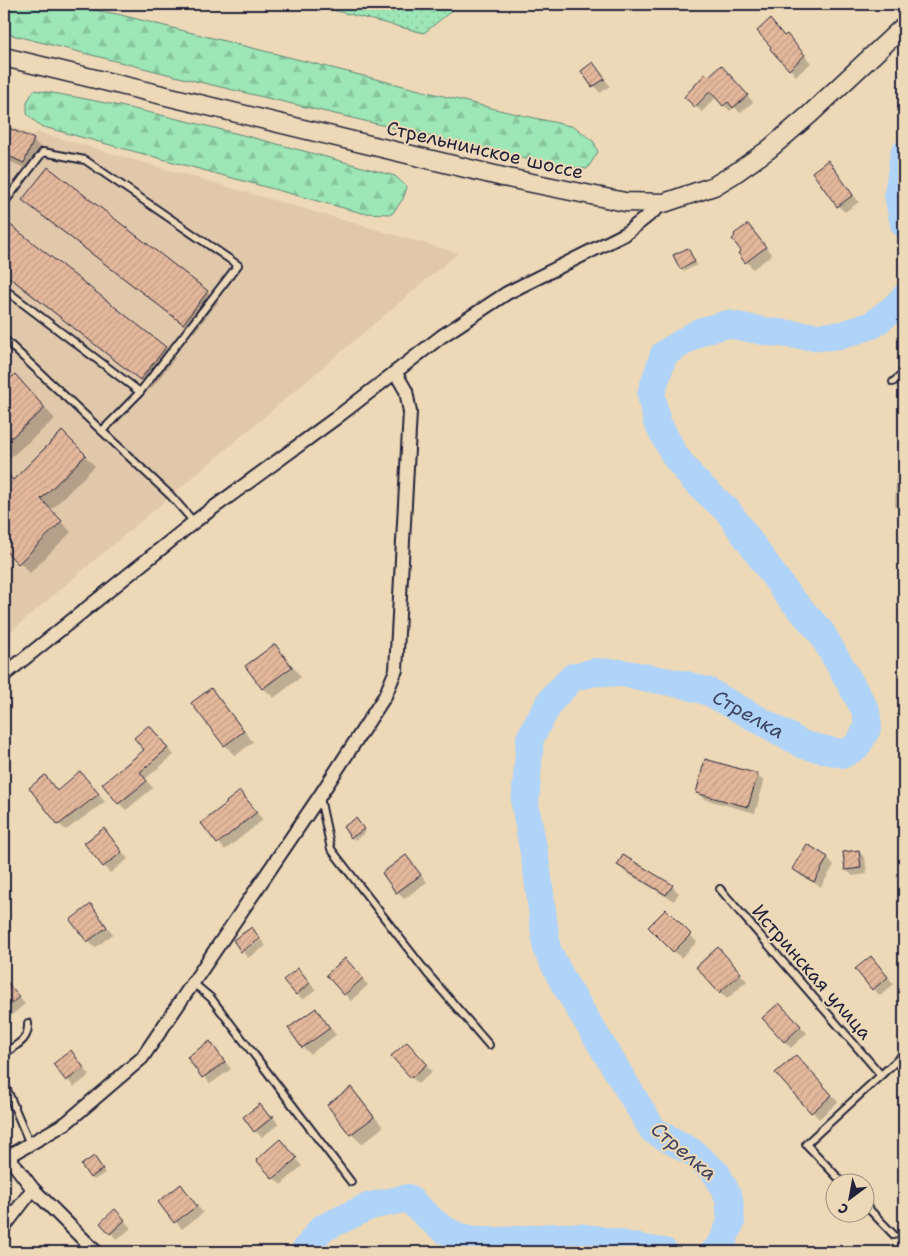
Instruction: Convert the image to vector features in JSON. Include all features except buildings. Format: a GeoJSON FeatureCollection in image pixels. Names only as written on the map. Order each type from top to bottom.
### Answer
{"type":"FeatureCollection","features":[{"type":"Feature","properties":{"kind":"main road","name":"Стрельнинское шоссе"},"geometry":{"type":"LineString","coordinates":[[4,57],[503,177],[625,202],[664,203],[714,186],[768,150],[810,114],[904,26]]}},
{"type":"Feature","properties":{"kind":"street"},"geometry":{"type":"LineString","coordinates":[[4,675],[194,522],[442,336],[507,293],[625,234],[664,203]]}},
{"type":"Feature","properties":{"kind":"street"},"geometry":{"type":"LineString","coordinates":[[96,1252],[33,1189],[6,1153],[30,1144],[66,1123],[142,1058],[385,696],[396,670],[410,412],[406,391],[395,372]]}},
{"type":"Feature","properties":{"kind":"street"},"geometry":{"type":"LineString","coordinates":[[4,1227],[33,1189]]}},
{"type":"Feature","properties":{"kind":"lane"},"geometry":{"type":"LineString","coordinates":[[4,203],[43,152],[85,160],[238,265],[140,392],[102,431]]}},
{"type":"Feature","properties":{"kind":"lane"},"geometry":{"type":"LineString","coordinates":[[4,289],[140,392]]}},
{"type":"Feature","properties":{"kind":"lane"},"geometry":{"type":"LineString","coordinates":[[4,339],[171,496],[194,522]]}},
{"type":"Feature","properties":{"kind":"lane"},"geometry":{"type":"LineString","coordinates":[[893,382],[904,373]]}},
{"type":"Feature","properties":{"kind":"lane"},"geometry":{"type":"LineString","coordinates":[[319,797],[331,849],[427,973],[489,1046]]}},
{"type":"Feature","properties":{"kind":"lane","name":"Истринская улица"},"geometry":{"type":"LineString","coordinates":[[720,889],[881,1075]]}},
{"type":"Feature","properties":{"kind":"lane"},"geometry":{"type":"LineString","coordinates":[[192,982],[211,998],[351,1182]]}},
{"type":"Feature","properties":{"kind":"lane"},"geometry":{"type":"LineString","coordinates":[[4,1056],[5,1053],[25,1039],[29,1032],[28,1022]]}},
{"type":"Feature","properties":{"kind":"lane"},"geometry":{"type":"LineString","coordinates":[[834,1174],[806,1144],[904,1054]]}},
{"type":"Feature","properties":{"kind":"lane"},"geometry":{"type":"LineString","coordinates":[[4,1083],[30,1144]]}},
{"type":"Feature","properties":{"kind":"lane"},"geometry":{"type":"LineString","coordinates":[[876,1216],[894,1235]]}},
{"type":"Feature","properties":{"kind":"shaded area"},"geometry":{"type":"Polygon","coordinates":[[[4,123],[32,135],[37,132],[458,253],[4,637],[4,123]]]}},
{"type":"Feature","properties":{"kind":"green space"},"geometry":{"type":"Polygon","coordinates":[[[4,4],[57,4],[117,14],[499,110],[575,127],[594,142],[598,152],[587,169],[551,165],[191,80],[4,33],[4,4]]]}},
{"type":"Feature","properties":{"kind":"green space"},"geometry":{"type":"Polygon","coordinates":[[[309,4],[460,4],[424,33],[309,4]]]}},
{"type":"Feature","properties":{"kind":"green space"},"geometry":{"type":"Polygon","coordinates":[[[34,90],[191,122],[268,142],[395,176],[407,187],[403,199],[392,214],[362,213],[40,126],[27,114],[27,102],[34,90]]]}},
{"type":"Feature","properties":{"kind":"waterway"},"geometry":{"type":"LineString","coordinates":[[272,4],[278,5]]}},
{"type":"Feature","properties":{"kind":"waterway","name":"Стрелка"},"geometry":{"type":"LineString","coordinates":[[904,154],[898,195],[904,224]]}},
{"type":"Feature","properties":{"kind":"waterway","name":"Стрелка"},"geometry":{"type":"LineString","coordinates":[[714,1252],[721,1245],[731,1222],[729,1198],[717,1174],[692,1152],[653,1130],[564,983],[547,950],[537,870],[525,804],[530,738],[551,700],[573,677],[596,672],[622,673],[686,685],[709,692],[804,745],[844,754],[857,746],[868,727],[866,711],[821,632],[787,594],[728,511],[694,480],[675,456],[657,422],[651,394],[664,354],[699,332],[727,324],[769,332],[819,337],[842,335],[872,325],[904,298]]}},
{"type":"Feature","properties":{"kind":"waterway","name":"Стрелка"},"geometry":{"type":"LineString","coordinates":[[304,1252],[321,1229],[370,1206],[408,1198],[439,1226],[464,1238],[494,1241],[558,1237],[585,1238],[664,1252]]}}]}
